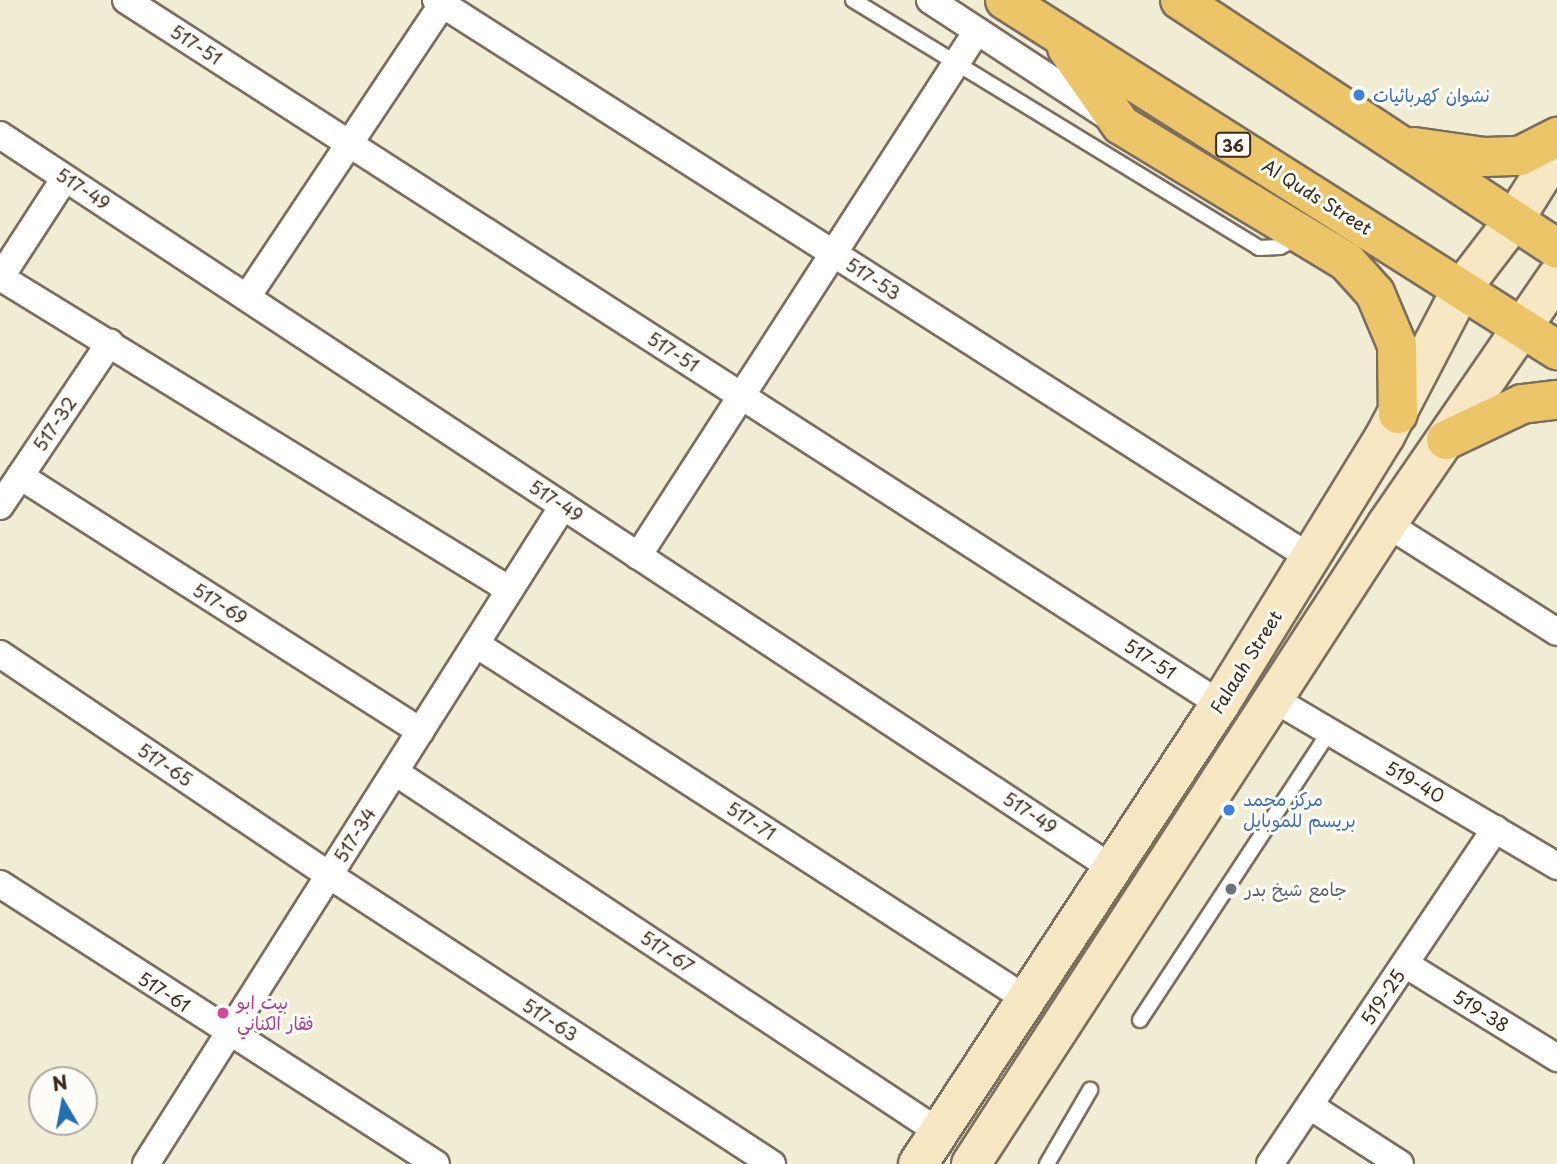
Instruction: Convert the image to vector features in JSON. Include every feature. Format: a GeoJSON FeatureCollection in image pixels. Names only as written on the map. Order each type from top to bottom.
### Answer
{"type":"FeatureCollection","features":[{"type":"Feature","properties":{"kind":"main road","name":"Al Quds Street"},"geometry":{"type":"LineString","coordinates":[[1005,0],[1557,350]]}},
{"type":"Feature","properties":{"kind":"main road"},"geometry":{"type":"LineString","coordinates":[[1180,0],[1557,249]]}},
{"type":"Feature","properties":{"kind":"main road"},"geometry":{"type":"LineString","coordinates":[[1058,35],[1121,125],[1347,262],[1376,293],[1397,345],[1398,414]]}},
{"type":"Feature","properties":{"kind":"main road"},"geometry":{"type":"LineString","coordinates":[[1403,145],[1484,158],[1520,156],[1557,136]]}},
{"type":"Feature","properties":{"kind":"main road","name":"Falaah Street"},"geometry":{"type":"LineString","coordinates":[[918,1164],[1220,704],[1398,414],[1462,288],[1514,220],[1557,151]]}},
{"type":"Feature","properties":{"kind":"main road"},"geometry":{"type":"LineString","coordinates":[[971,1164],[1272,698],[1387,524],[1557,277]]}},
{"type":"Feature","properties":{"kind":"main road"},"geometry":{"type":"LineString","coordinates":[[1446,440],[1522,404],[1557,400]]}},
{"type":"Feature","properties":{"kind":"street","name":"517-51"},"geometry":{"type":"LineString","coordinates":[[126,0],[1220,704]]}},
{"type":"Feature","properties":{"kind":"street"},"geometry":{"type":"LineString","coordinates":[[930,0],[1121,125]]}},
{"type":"Feature","properties":{"kind":"street"},"geometry":{"type":"LineString","coordinates":[[247,298],[351,145],[441,1]]}},
{"type":"Feature","properties":{"kind":"street","name":"517-53"},"geometry":{"type":"LineString","coordinates":[[441,1],[1311,558]]}},
{"type":"Feature","properties":{"kind":"street"},"geometry":{"type":"LineString","coordinates":[[638,555],[977,31]]}},
{"type":"Feature","properties":{"kind":"street","name":"517-49"},"geometry":{"type":"LineString","coordinates":[[0,135],[1112,868]]}},
{"type":"Feature","properties":{"kind":"street"},"geometry":{"type":"LineString","coordinates":[[65,178],[0,277],[110,342],[510,590]]}},
{"type":"Feature","properties":{"kind":"street","name":"517-32"},"geometry":{"type":"LineString","coordinates":[[0,506],[110,342]]}},
{"type":"Feature","properties":{"kind":"street","name":"517-69"},"geometry":{"type":"LineString","coordinates":[[20,477],[421,731]]}},
{"type":"Feature","properties":{"kind":"street","name":"517-34"},"geometry":{"type":"LineString","coordinates":[[146,1164],[563,506]]}},
{"type":"Feature","properties":{"kind":"street"},"geometry":{"type":"LineString","coordinates":[[1387,524],[1557,632]]}},
{"type":"Feature","properties":{"kind":"street","name":"517-71"},"geometry":{"type":"LineString","coordinates":[[476,644],[1026,999]]}},
{"type":"Feature","properties":{"kind":"street","name":"517-65"},"geometry":{"type":"LineString","coordinates":[[0,654],[329,876]]}},
{"type":"Feature","properties":{"kind":"street","name":"519-40"},"geometry":{"type":"LineString","coordinates":[[1272,698],[1557,866]]}},
{"type":"Feature","properties":{"kind":"street","name":"517-67"},"geometry":{"type":"LineString","coordinates":[[395,772],[939,1132]]}},
{"type":"Feature","properties":{"kind":"street","name":"519-25"},"geometry":{"type":"LineString","coordinates":[[1270,1164],[1495,829]]}},
{"type":"Feature","properties":{"kind":"street","name":"517-63"},"geometry":{"type":"LineString","coordinates":[[329,876],[772,1164]]}},
{"type":"Feature","properties":{"kind":"street","name":"517-61"},"geometry":{"type":"LineString","coordinates":[[0,884],[228,1034],[436,1164]]}},
{"type":"Feature","properties":{"kind":"street","name":"519-38"},"geometry":{"type":"LineString","coordinates":[[1405,964],[1557,1058]]}},
{"type":"Feature","properties":{"kind":"street"},"geometry":{"type":"LineString","coordinates":[[1310,1105],[1400,1164]]}},
{"type":"Feature","properties":{"kind":"lane"},"geometry":{"type":"LineString","coordinates":[[853,0],[954,65],[1259,248],[1280,247],[1304,235]]}},
{"type":"Feature","properties":{"kind":"lane"},"geometry":{"type":"LineString","coordinates":[[1140,1020],[1329,732]]}},
{"type":"Feature","properties":{"kind":"lane"},"geometry":{"type":"LineString","coordinates":[[1047,1164],[1090,1090]]}},
{"type":"Feature","properties":{"kind":"place","name":"نشوان كهربائيات"},"geometry":{"type":"Point","coordinates":[1359,95]}},
{"type":"Feature","properties":{"kind":"place","name":"مركز محمد بريسم للموبايل"},"geometry":{"type":"Point","coordinates":[1229,810]}},
{"type":"Feature","properties":{"kind":"place","name":"جامع شيخ بدر"},"geometry":{"type":"Point","coordinates":[1231,889]}},
{"type":"Feature","properties":{"kind":"place","name":"بيت ابو فقار الكناني"},"geometry":{"type":"Point","coordinates":[223,1013]}}]}
